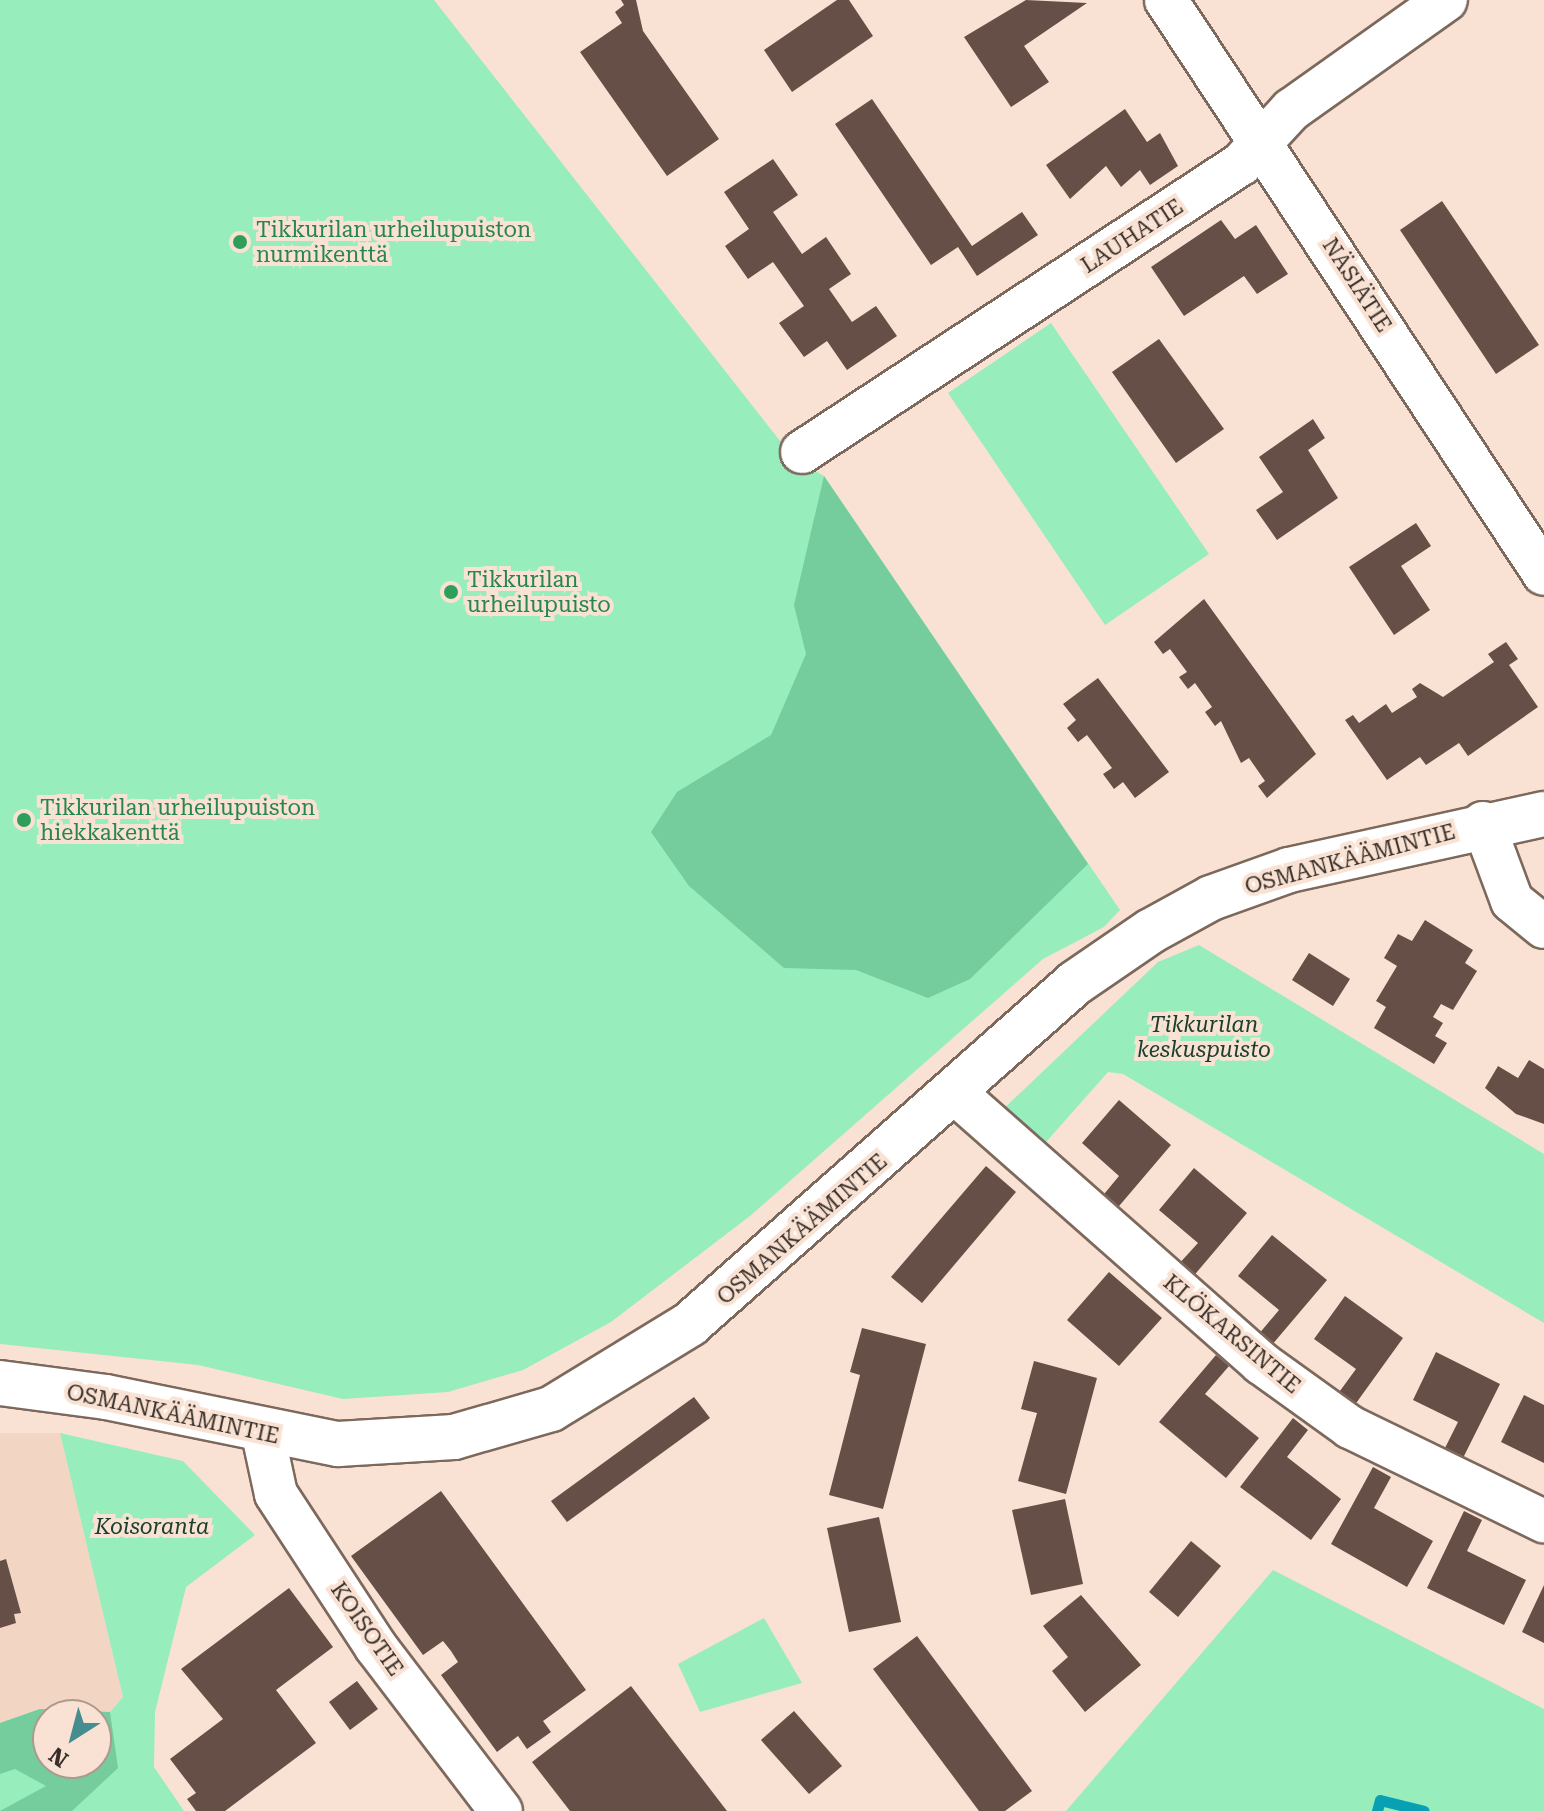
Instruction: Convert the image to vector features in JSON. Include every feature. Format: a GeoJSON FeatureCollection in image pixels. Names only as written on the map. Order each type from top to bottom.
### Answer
{"type":"FeatureCollection","features":[{"type":"Feature","properties":{"kind":"street","name":"NÄSIÄTIE"},"geometry":{"type":"LineString","coordinates":[[1166,0],[1261,138],[1544,574]]}},
{"type":"Feature","properties":{"kind":"street","name":"LAUHATIE"},"geometry":{"type":"LineString","coordinates":[[802,452],[1241,164],[1261,138],[1446,0]]}},
{"type":"Feature","properties":{"kind":"street","name":"OSMANKÄÄMINTIE"},"geometry":{"type":"LineString","coordinates":[[0,1383],[106,1397],[263,1434],[400,1444],[551,1409],[690,1324],[956,1094],[1075,983],[1211,898],[1289,870],[1483,823],[1544,814]]}},
{"type":"Feature","properties":{"kind":"street"},"geometry":{"type":"LineString","coordinates":[[1483,823],[1512,901],[1544,927]]}},
{"type":"Feature","properties":{"kind":"street","name":"KLÖKARSINTIE"},"geometry":{"type":"LineString","coordinates":[[956,1094],[1273,1372],[1350,1427],[1544,1521]]}},
{"type":"Feature","properties":{"kind":"street","name":"KOISOTIE"},"geometry":{"type":"LineString","coordinates":[[263,1434],[276,1494],[376,1647],[501,1811]]}},
{"type":"Feature","properties":{"kind":"shaded area"},"geometry":{"type":"Polygon","coordinates":[[[0,1433],[60,1433],[123,1697],[112,1710],[112,1699],[32,1699],[32,1712],[0,1723],[0,1433]]]}},
{"type":"Feature","properties":{"kind":"green space","name":"Tikkurilan urheilupuisto"},"geometry":{"type":"Polygon","coordinates":[[[0,0],[434,0],[795,460],[824,476],[1120,910],[1104,927],[1043,959],[750,1216],[611,1322],[523,1370],[448,1392],[343,1399],[198,1365],[0,1344],[0,0]]]}},
{"type":"Feature","properties":{"kind":"green space"},"geometry":{"type":"Polygon","coordinates":[[[1051,323],[1209,554],[1105,625],[948,393],[1051,323]]]}},
{"type":"Feature","properties":{"kind":"green space"},"geometry":{"type":"Polygon","coordinates":[[[824,476],[1088,864],[970,979],[928,998],[856,970],[784,968],[689,886],[651,832],[677,792],[771,735],[806,654],[794,605],[824,476]]]}},
{"type":"Feature","properties":{"kind":"green space","name":"Tikkurilan keskuspuisto"},"geometry":{"type":"Polygon","coordinates":[[[1199,945],[1544,1154],[1544,1323],[1123,1074],[1108,1072],[1039,1150],[998,1114],[1158,962],[1199,945]]]}},
{"type":"Feature","properties":{"kind":"green space","name":"Koisoranta"},"geometry":{"type":"Polygon","coordinates":[[[60,1433],[183,1461],[255,1535],[186,1587],[155,1712],[154,1767],[184,1811],[0,1811],[0,1723],[32,1712],[32,1779],[112,1779],[112,1710],[123,1697],[60,1433]]]}},
{"type":"Feature","properties":{"kind":"green space"},"geometry":{"type":"Polygon","coordinates":[[[1273,1570],[1544,1709],[1544,1811],[1066,1811],[1273,1570]]]}},
{"type":"Feature","properties":{"kind":"green space"},"geometry":{"type":"Polygon","coordinates":[[[764,1618],[802,1683],[700,1712],[678,1664],[764,1618]]]}},
{"type":"Feature","properties":{"kind":"green space"},"geometry":{"type":"Polygon","coordinates":[[[32,1712],[32,1778],[15,1769],[0,1774],[0,1723],[32,1712]]]}},
{"type":"Feature","properties":{"kind":"green space"},"geometry":{"type":"Polygon","coordinates":[[[112,1726],[118,1768],[112,1774],[112,1726]]]}},
{"type":"Feature","properties":{"kind":"green space"},"geometry":{"type":"Polygon","coordinates":[[[33,1779],[106,1779],[72,1811],[0,1811],[46,1786],[33,1779]]]}},
{"type":"Feature","properties":{"kind":"building"},"geometry":{"type":"Polygon","coordinates":[[[621,0],[636,0],[643,31],[719,139],[667,176],[580,52],[622,23],[615,12],[624,5],[621,0]]]}},
{"type":"Feature","properties":{"kind":"building"},"geometry":{"type":"Polygon","coordinates":[[[837,0],[849,0],[873,36],[792,92],[764,50],[837,0]]]}},
{"type":"Feature","properties":{"kind":"building"},"geometry":{"type":"Polygon","coordinates":[[[1026,0],[1087,3],[1024,46],[1049,82],[1011,107],[964,37],[1026,0]]]}},
{"type":"Feature","properties":{"kind":"building"},"geometry":{"type":"Polygon","coordinates":[[[872,99],[972,246],[1022,212],[1038,235],[977,276],[958,247],[931,265],[835,124],[872,99]]]}},
{"type":"Feature","properties":{"kind":"building"},"geometry":{"type":"Polygon","coordinates":[[[1125,109],[1147,142],[1160,133],[1178,166],[1150,185],[1140,170],[1121,187],[1106,166],[1070,199],[1046,165],[1125,109]]]}},
{"type":"Feature","properties":{"kind":"building"},"geometry":{"type":"Polygon","coordinates":[[[773,159],[798,195],[773,212],[802,254],[826,237],[851,274],[829,289],[852,322],[876,306],[897,336],[847,370],[827,341],[804,357],[779,323],[804,306],[773,262],[748,279],[725,246],[749,229],[724,192],[773,159]]]}},
{"type":"Feature","properties":{"kind":"building"},"geometry":{"type":"Polygon","coordinates":[[[1442,201],[1539,345],[1496,374],[1400,230],[1442,201]]]}},
{"type":"Feature","properties":{"kind":"building"},"geometry":{"type":"Polygon","coordinates":[[[1221,220],[1235,239],[1256,225],[1288,274],[1257,294],[1244,276],[1184,316],[1151,267],[1221,220]]]}},
{"type":"Feature","properties":{"kind":"building"},"geometry":{"type":"Polygon","coordinates":[[[1159,339],[1224,429],[1176,463],[1112,372],[1159,339]]]}},
{"type":"Feature","properties":{"kind":"building"},"geometry":{"type":"Polygon","coordinates":[[[1313,419],[1325,438],[1308,450],[1338,498],[1277,540],[1256,510],[1283,492],[1259,457],[1313,419]]]}},
{"type":"Feature","properties":{"kind":"building"},"geometry":{"type":"Polygon","coordinates":[[[1416,523],[1431,546],[1401,566],[1430,610],[1394,635],[1349,567],[1416,523]]]}},
{"type":"Feature","properties":{"kind":"building"},"geometry":{"type":"Polygon","coordinates":[[[1204,599],[1316,754],[1267,798],[1258,786],[1265,781],[1249,758],[1241,763],[1221,721],[1215,726],[1205,712],[1212,707],[1195,683],[1188,689],[1179,677],[1187,672],[1170,649],[1163,654],[1154,642],[1204,599]]]}},
{"type":"Feature","properties":{"kind":"building"},"geometry":{"type":"Polygon","coordinates":[[[1506,642],[1518,659],[1509,665],[1538,707],[1468,756],[1459,743],[1426,765],[1420,757],[1387,780],[1345,720],[1353,715],[1359,723],[1386,704],[1392,713],[1417,697],[1412,689],[1420,683],[1443,697],[1494,662],[1488,654],[1506,642]]]}},
{"type":"Feature","properties":{"kind":"building"},"geometry":{"type":"Polygon","coordinates":[[[1098,678],[1169,772],[1135,798],[1123,782],[1114,789],[1103,774],[1112,768],[1087,735],[1078,742],[1067,728],[1076,720],[1063,704],[1098,678]]]}},
{"type":"Feature","properties":{"kind":"building"},"geometry":{"type":"Polygon","coordinates":[[[1425,920],[1473,950],[1465,963],[1477,971],[1453,1010],[1441,1004],[1433,1017],[1443,1023],[1435,1036],[1447,1043],[1434,1064],[1374,1028],[1386,1007],[1376,1001],[1397,966],[1384,958],[1398,934],[1412,941],[1425,920]]]}},
{"type":"Feature","properties":{"kind":"building"},"geometry":{"type":"Polygon","coordinates":[[[1309,953],[1350,979],[1333,1006],[1292,980],[1309,953]]]}},
{"type":"Feature","properties":{"kind":"building"},"geometry":{"type":"Polygon","coordinates":[[[1529,1060],[1544,1069],[1544,1124],[1516,1114],[1485,1088],[1498,1066],[1518,1078],[1529,1060]]]}},
{"type":"Feature","properties":{"kind":"building"},"geometry":{"type":"Polygon","coordinates":[[[1119,1100],[1171,1145],[1114,1212],[1100,1199],[1119,1176],[1082,1143],[1119,1100]]]}},
{"type":"Feature","properties":{"kind":"building"},"geometry":{"type":"Polygon","coordinates":[[[986,1166],[1016,1192],[922,1303],[891,1277],[986,1166]]]}},
{"type":"Feature","properties":{"kind":"building"},"geometry":{"type":"Polygon","coordinates":[[[1194,1168],[1247,1213],[1191,1279],[1177,1266],[1198,1243],[1159,1210],[1194,1168]]]}},
{"type":"Feature","properties":{"kind":"building"},"geometry":{"type":"Polygon","coordinates":[[[1272,1235],[1327,1280],[1271,1346],[1258,1335],[1279,1310],[1238,1276],[1272,1235]]]}},
{"type":"Feature","properties":{"kind":"building"},"geometry":{"type":"Polygon","coordinates":[[[1109,1272],[1162,1318],[1119,1366],[1067,1320],[1109,1272]]]}},
{"type":"Feature","properties":{"kind":"building"},"geometry":{"type":"Polygon","coordinates":[[[1345,1296],[1403,1338],[1354,1406],[1337,1395],[1356,1369],[1314,1339],[1345,1296]]]}},
{"type":"Feature","properties":{"kind":"building"},"geometry":{"type":"Polygon","coordinates":[[[862,1328],[926,1344],[883,1509],[829,1495],[860,1375],[850,1372],[862,1328]]]}},
{"type":"Feature","properties":{"kind":"building"},"geometry":{"type":"Polygon","coordinates":[[[1436,1352],[1500,1384],[1461,1462],[1443,1452],[1458,1422],[1413,1400],[1436,1352]]]}},
{"type":"Feature","properties":{"kind":"building"},"geometry":{"type":"Polygon","coordinates":[[[1216,1355],[1229,1366],[1205,1394],[1259,1438],[1226,1478],[1159,1422],[1216,1355]]]}},
{"type":"Feature","properties":{"kind":"building"},"geometry":{"type":"Polygon","coordinates":[[[1034,1361],[1097,1378],[1066,1494],[1018,1481],[1037,1413],[1021,1409],[1034,1361]]]}},
{"type":"Feature","properties":{"kind":"building"},"geometry":{"type":"Polygon","coordinates":[[[1524,1395],[1544,1405],[1544,1463],[1501,1442],[1524,1395]]]}},
{"type":"Feature","properties":{"kind":"building"},"geometry":{"type":"Polygon","coordinates":[[[694,1397],[710,1418],[567,1522],[551,1501],[694,1397]]]}},
{"type":"Feature","properties":{"kind":"building"},"geometry":{"type":"Polygon","coordinates":[[[1293,1418],[1308,1430],[1287,1457],[1341,1499],[1311,1540],[1240,1487],[1293,1418]]]}},
{"type":"Feature","properties":{"kind":"building"},"geometry":{"type":"Polygon","coordinates":[[[1373,1467],[1391,1477],[1374,1508],[1433,1541],[1407,1587],[1331,1544],[1373,1467]]]}},
{"type":"Feature","properties":{"kind":"building"},"geometry":{"type":"Polygon","coordinates":[[[441,1491],[586,1690],[543,1721],[551,1732],[527,1749],[518,1736],[497,1752],[441,1675],[458,1662],[451,1651],[443,1641],[423,1655],[351,1556],[441,1491]]]}},
{"type":"Feature","properties":{"kind":"building"},"geometry":{"type":"Polygon","coordinates":[[[1065,1499],[1083,1584],[1031,1595],[1012,1510],[1065,1499]]]}},
{"type":"Feature","properties":{"kind":"building"},"geometry":{"type":"Polygon","coordinates":[[[1464,1511],[1482,1520],[1467,1551],[1526,1580],[1504,1625],[1427,1588],[1464,1511]]]}},
{"type":"Feature","properties":{"kind":"building"},"geometry":{"type":"Polygon","coordinates":[[[879,1517],[901,1622],[849,1632],[827,1528],[879,1517]]]}},
{"type":"Feature","properties":{"kind":"building"},"geometry":{"type":"Polygon","coordinates":[[[1191,1541],[1221,1566],[1178,1617],[1149,1592],[1191,1541]]]}},
{"type":"Feature","properties":{"kind":"building"},"geometry":{"type":"Polygon","coordinates":[[[6,1559],[21,1613],[14,1614],[16,1623],[0,1628],[0,1561],[6,1559]]]}},
{"type":"Feature","properties":{"kind":"building"},"geometry":{"type":"Polygon","coordinates":[[[1544,1585],[1544,1643],[1522,1632],[1544,1585]]]}},
{"type":"Feature","properties":{"kind":"building"},"geometry":{"type":"Polygon","coordinates":[[[289,1588],[333,1647],[276,1690],[316,1743],[225,1811],[196,1811],[187,1799],[196,1793],[170,1759],[223,1719],[181,1669],[289,1588]]]}},
{"type":"Feature","properties":{"kind":"building"},"geometry":{"type":"Polygon","coordinates":[[[1081,1595],[1141,1665],[1085,1712],[1052,1671],[1068,1657],[1043,1626],[1081,1595]]]}},
{"type":"Feature","properties":{"kind":"building"},"geometry":{"type":"Polygon","coordinates":[[[917,1636],[1032,1791],[1005,1811],[979,1811],[873,1669],[917,1636]]]}},
{"type":"Feature","properties":{"kind":"building"},"geometry":{"type":"Polygon","coordinates":[[[357,1681],[378,1709],[350,1730],[329,1702],[357,1681]]]}},
{"type":"Feature","properties":{"kind":"building"},"geometry":{"type":"Polygon","coordinates":[[[631,1686],[727,1811],[570,1811],[532,1762],[631,1686]]]}},
{"type":"Feature","properties":{"kind":"building"},"geometry":{"type":"Polygon","coordinates":[[[794,1711],[842,1766],[809,1794],[761,1740],[794,1711]]]}},
{"type":"Feature","properties":{"kind":"waterway"},"geometry":{"type":"LineString","coordinates":[[1377,1811],[1380,1800],[1424,1811]]}},
{"type":"Feature","properties":{"kind":"place","name":"Tikkurilan urheilupuiston nurmikenttä"},"geometry":{"type":"Point","coordinates":[240,242]}},
{"type":"Feature","properties":{"kind":"place","name":"Tikkurilan urheilupuisto"},"geometry":{"type":"Point","coordinates":[451,592]}},
{"type":"Feature","properties":{"kind":"place","name":"Tikkurilan urheilupuiston hiekkakenttä"},"geometry":{"type":"Point","coordinates":[24,820]}}]}
